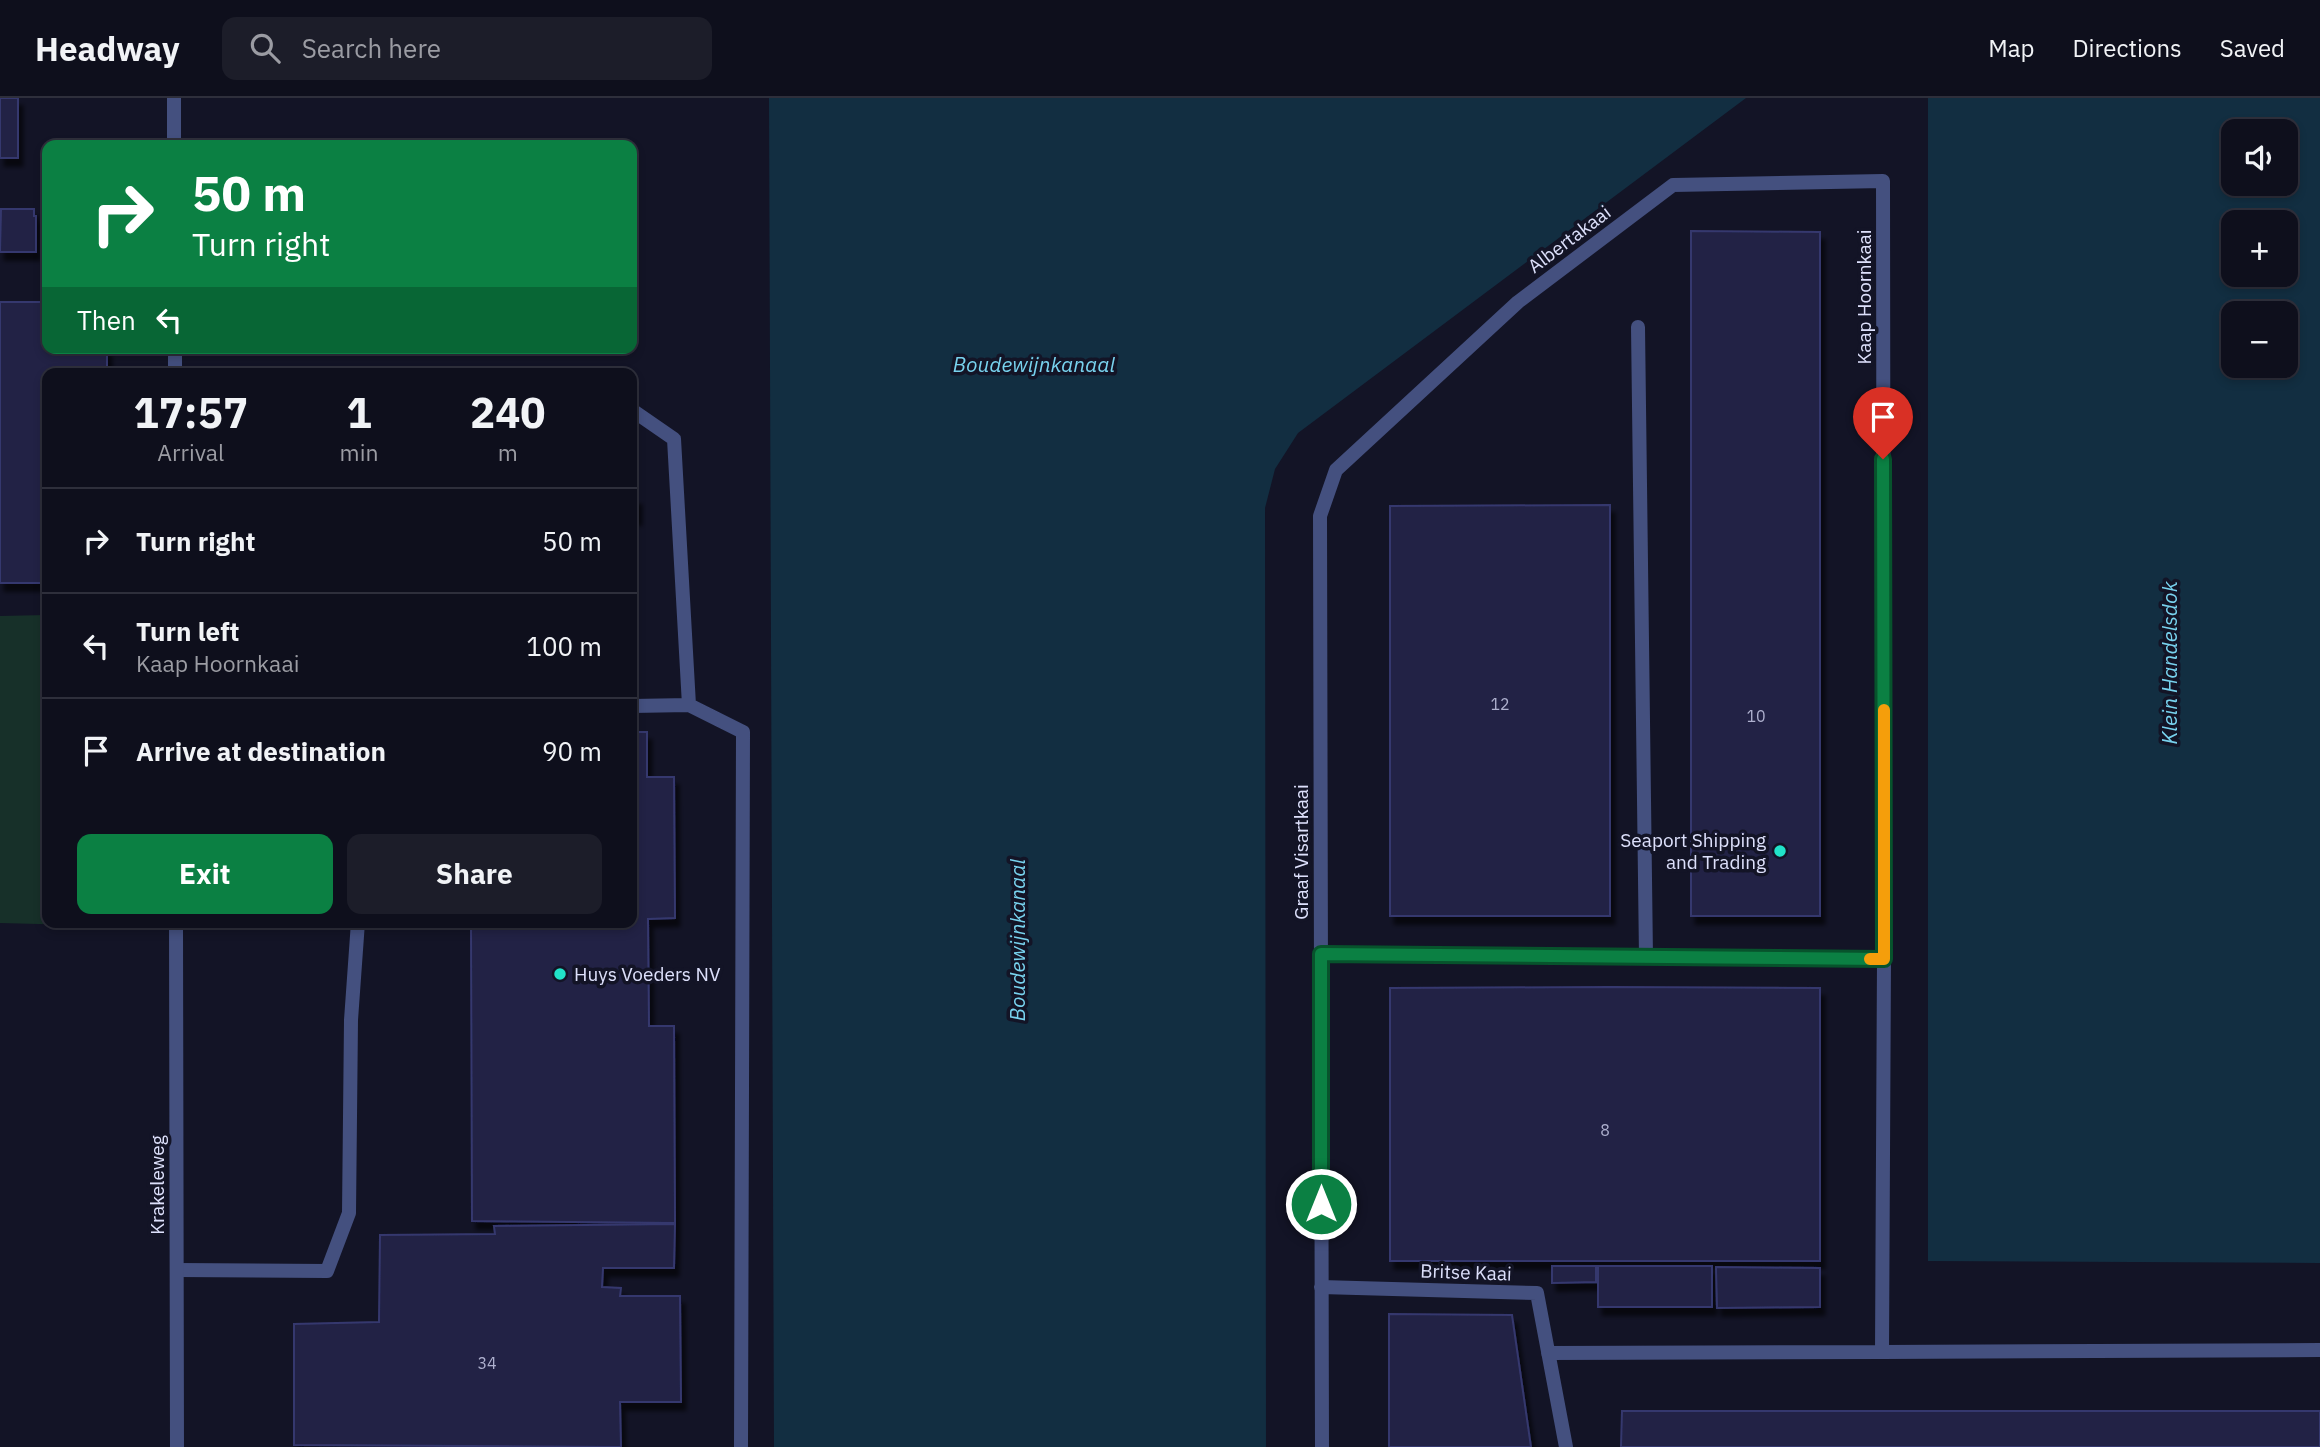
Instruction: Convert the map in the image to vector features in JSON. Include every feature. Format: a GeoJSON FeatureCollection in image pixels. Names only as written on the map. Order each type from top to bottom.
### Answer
{"type":"FeatureCollection","features":[{"type":"Feature","properties":{"kind":"street"},"geometry":{"type":"LineString","coordinates":[[174,98],[174,140]]}},
{"type":"Feature","properties":{"kind":"street","name":"Albertakaai"},"geometry":{"type":"LineString","coordinates":[[1336,470],[1518,302],[1673,185],[1883,181]]}},
{"type":"Feature","properties":{"kind":"street","name":"Kaap Hoornkaai"},"geometry":{"type":"LineString","coordinates":[[1882,1352],[1883,181]]}},
{"type":"Feature","properties":{"kind":"street"},"geometry":{"type":"LineString","coordinates":[[1638,327],[1646,957]]}},
{"type":"Feature","properties":{"kind":"street"},"geometry":{"type":"LineString","coordinates":[[637,413],[674,439],[690,705]]}},
{"type":"Feature","properties":{"kind":"street","name":"Graaf Visartkaai"},"geometry":{"type":"LineString","coordinates":[[1321,1447],[1320,516],[1336,470]]}},
{"type":"Feature","properties":{"kind":"street"},"geometry":{"type":"LineString","coordinates":[[637,706],[690,705],[743,732],[741,1447]]}},
{"type":"Feature","properties":{"kind":"street","name":"Krakeleweg"},"geometry":{"type":"LineString","coordinates":[[176,928],[177,1447]]}},
{"type":"Feature","properties":{"kind":"street"},"geometry":{"type":"LineString","coordinates":[[177,1270],[327,1271],[349,1213],[351,1020],[358,928]]}},
{"type":"Feature","properties":{"kind":"street"},"geometry":{"type":"LineString","coordinates":[[1321,954],[1884,959]]}},
{"type":"Feature","properties":{"kind":"street","name":"Britse Kaai"},"geometry":{"type":"LineString","coordinates":[[1321,1287],[1537,1293],[1566,1447]]}},
{"type":"Feature","properties":{"kind":"street"},"geometry":{"type":"LineString","coordinates":[[1548,1353],[2320,1350]]}},
{"type":"Feature","properties":{"kind":"green space"},"geometry":{"type":"Polygon","coordinates":[[[42,615],[42,924],[0,923],[0,616],[42,615]]]}},
{"type":"Feature","properties":{"kind":"water","name":"Boudewijnkanaal"},"geometry":{"type":"Polygon","coordinates":[[[769,98],[1746,98],[1298,433],[1275,469],[1265,508],[1266,1447],[774,1447],[769,98]]]}},
{"type":"Feature","properties":{"kind":"water","name":"Klein Handelsdok"},"geometry":{"type":"Polygon","coordinates":[[[1928,98],[2320,98],[2320,1263],[1928,1261],[1928,98]]]}},
{"type":"Feature","properties":{"kind":"building"},"geometry":{"type":"Polygon","coordinates":[[[0,98],[18,98],[18,158],[0,158],[0,98]]]}},
{"type":"Feature","properties":{"kind":"building"},"geometry":{"type":"Polygon","coordinates":[[[1,209],[34,209],[36,252],[0,252],[1,209]]]}},
{"type":"Feature","properties":{"kind":"building"},"geometry":{"type":"Polygon","coordinates":[[[1691,231],[1820,232],[1820,916],[1691,916],[1691,231]]]}},
{"type":"Feature","properties":{"kind":"building"},"geometry":{"type":"Polygon","coordinates":[[[0,302],[42,302],[42,354],[107,354],[107,368],[42,368],[42,583],[0,583],[0,302]]]}},
{"type":"Feature","properties":{"kind":"building"},"geometry":{"type":"Polygon","coordinates":[[[1610,505],[1610,916],[1390,916],[1390,506],[1610,505]]]}},
{"type":"Feature","properties":{"kind":"building","name":"Huys Voeders NV"},"geometry":{"type":"Polygon","coordinates":[[[637,732],[647,732],[647,777],[674,777],[675,918],[648,919],[649,1026],[674,1026],[675,1223],[472,1221],[471,928],[637,928],[637,732]]]}},
{"type":"Feature","properties":{"kind":"building"},"geometry":{"type":"Polygon","coordinates":[[[1390,988],[1820,988],[1820,1261],[1390,1261],[1390,988]]]}},
{"type":"Feature","properties":{"kind":"building"},"geometry":{"type":"Polygon","coordinates":[[[675,1224],[674,1268],[603,1268],[602,1287],[621,1288],[620,1296],[680,1296],[681,1402],[620,1402],[621,1447],[294,1445],[294,1324],[379,1322],[380,1235],[495,1234],[494,1226],[675,1224]]]}},
{"type":"Feature","properties":{"kind":"building"},"geometry":{"type":"Polygon","coordinates":[[[1552,1266],[1596,1266],[1596,1282],[1552,1283],[1552,1266]]]}},
{"type":"Feature","properties":{"kind":"building"},"geometry":{"type":"Polygon","coordinates":[[[1598,1266],[1712,1266],[1712,1307],[1598,1307],[1598,1266]]]}},
{"type":"Feature","properties":{"kind":"building"},"geometry":{"type":"Polygon","coordinates":[[[1716,1267],[1820,1268],[1820,1307],[1717,1308],[1716,1267]]]}},
{"type":"Feature","properties":{"kind":"building"},"geometry":{"type":"Polygon","coordinates":[[[1389,1314],[1512,1315],[1531,1447],[1389,1447],[1389,1314]]]}},
{"type":"Feature","properties":{"kind":"building"},"geometry":{"type":"Polygon","coordinates":[[[1622,1411],[2320,1411],[2320,1447],[1621,1447],[1622,1411]]]}},
{"type":"Feature","properties":{"kind":"slow traffic"},"geometry":{"type":"LineString","coordinates":[[1870,959],[1884,959],[1884,710]]}},
{"type":"Feature","properties":{"kind":"place","name":"Seaport Shipping and Trading"},"geometry":{"type":"Point","coordinates":[1780,851]}},
{"type":"Feature","properties":{"kind":"place","name":"Huys Voeders NV"},"geometry":{"type":"Point","coordinates":[560,974]}},
{"type":"Feature","properties":{"kind":"route"},"geometry":{"type":"LineString","coordinates":[[1321,1204],[1321,954],[1884,959],[1883,459]]}}]}
